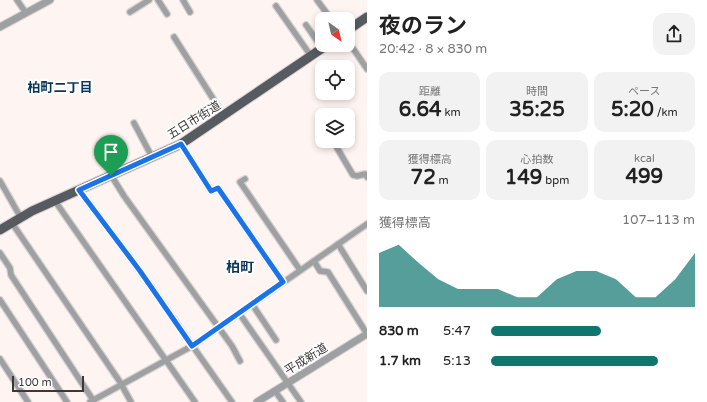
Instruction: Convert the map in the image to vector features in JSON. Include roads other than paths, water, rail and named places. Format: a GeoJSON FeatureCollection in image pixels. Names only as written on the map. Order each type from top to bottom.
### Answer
{"type":"FeatureCollection","features":[{"type":"Feature","properties":{"kind":"main road"},"geometry":{"type":"LineString","coordinates":[[355,26],[367,18]]}},
{"type":"Feature","properties":{"kind":"main road","name":"五日市街道"},"geometry":{"type":"LineString","coordinates":[[0,230],[55,201],[181,144],[317,52]]}},
{"type":"Feature","properties":{"kind":"street"},"geometry":{"type":"LineString","coordinates":[[17,0],[26,13]]}},
{"type":"Feature","properties":{"kind":"street"},"geometry":{"type":"LineString","coordinates":[[0,28],[50,0]]}},
{"type":"Feature","properties":{"kind":"street"},"geometry":{"type":"LineString","coordinates":[[135,0],[139,6]]}},
{"type":"Feature","properties":{"kind":"street"},"geometry":{"type":"LineString","coordinates":[[130,12],[148,0]]}},
{"type":"Feature","properties":{"kind":"street"},"geometry":{"type":"LineString","coordinates":[[158,0],[167,14]]}},
{"type":"Feature","properties":{"kind":"street"},"geometry":{"type":"LineString","coordinates":[[183,0],[190,12]]}},
{"type":"Feature","properties":{"kind":"street"},"geometry":{"type":"LineString","coordinates":[[317,0],[325,12]]}},
{"type":"Feature","properties":{"kind":"street"},"geometry":{"type":"LineString","coordinates":[[276,6],[311,56]]}},
{"type":"Feature","properties":{"kind":"street"},"geometry":{"type":"LineString","coordinates":[[306,25],[315,36]]}},
{"type":"Feature","properties":{"kind":"street"},"geometry":{"type":"LineString","coordinates":[[174,37],[224,116]]}},
{"type":"Feature","properties":{"kind":"street"},"geometry":{"type":"LineString","coordinates":[[355,51],[367,69]]}},
{"type":"Feature","properties":{"kind":"street"},"geometry":{"type":"LineString","coordinates":[[134,123],[152,157]]}},
{"type":"Feature","properties":{"kind":"street"},"geometry":{"type":"LineString","coordinates":[[181,144],[211,191],[218,188],[283,282]]}},
{"type":"Feature","properties":{"kind":"street"},"geometry":{"type":"LineString","coordinates":[[337,148],[353,175],[357,176],[365,174],[367,177]]}},
{"type":"Feature","properties":{"kind":"street"},"geometry":{"type":"LineString","coordinates":[[111,176],[219,327],[240,361]]}},
{"type":"Feature","properties":{"kind":"street"},"geometry":{"type":"LineString","coordinates":[[245,179],[240,182],[300,270]]}},
{"type":"Feature","properties":{"kind":"street"},"geometry":{"type":"LineString","coordinates":[[0,181],[21,218]]}},
{"type":"Feature","properties":{"kind":"street"},"geometry":{"type":"LineString","coordinates":[[79,190],[140,271],[232,402]]}},
{"type":"Feature","properties":{"kind":"street"},"geometry":{"type":"LineString","coordinates":[[55,201],[195,402]]}},
{"type":"Feature","properties":{"kind":"street"},"geometry":{"type":"LineString","coordinates":[[12,223],[131,402]]}},
{"type":"Feature","properties":{"kind":"street"},"geometry":{"type":"LineString","coordinates":[[0,253],[10,268],[11,275],[92,401],[192,346],[367,224]]}},
{"type":"Feature","properties":{"kind":"street"},"geometry":{"type":"LineString","coordinates":[[338,244],[367,291]]}},
{"type":"Feature","properties":{"kind":"street"},"geometry":{"type":"LineString","coordinates":[[314,261],[320,271],[328,272],[367,334]]}},
{"type":"Feature","properties":{"kind":"street"},"geometry":{"type":"LineString","coordinates":[[0,300],[67,402]]}},
{"type":"Feature","properties":{"kind":"street"},"geometry":{"type":"LineString","coordinates":[[252,304],[276,340]]}},
{"type":"Feature","properties":{"kind":"street"},"geometry":{"type":"LineString","coordinates":[[239,313],[301,402]]}},
{"type":"Feature","properties":{"kind":"street","name":"平成新道"},"geometry":{"type":"LineString","coordinates":[[257,402],[367,334]]}},
{"type":"Feature","properties":{"kind":"street"},"geometry":{"type":"LineString","coordinates":[[0,359],[28,402]]}},
{"type":"Feature","properties":{"kind":"street"},"geometry":{"type":"LineString","coordinates":[[276,390],[283,402]]}},
{"type":"Feature","properties":{"kind":"district","name":"柏町二丁目"},"geometry":{"type":"Point","coordinates":[60,88]}},
{"type":"Feature","properties":{"kind":"district","name":"柏町"},"geometry":{"type":"Point","coordinates":[240,267]}}]}
